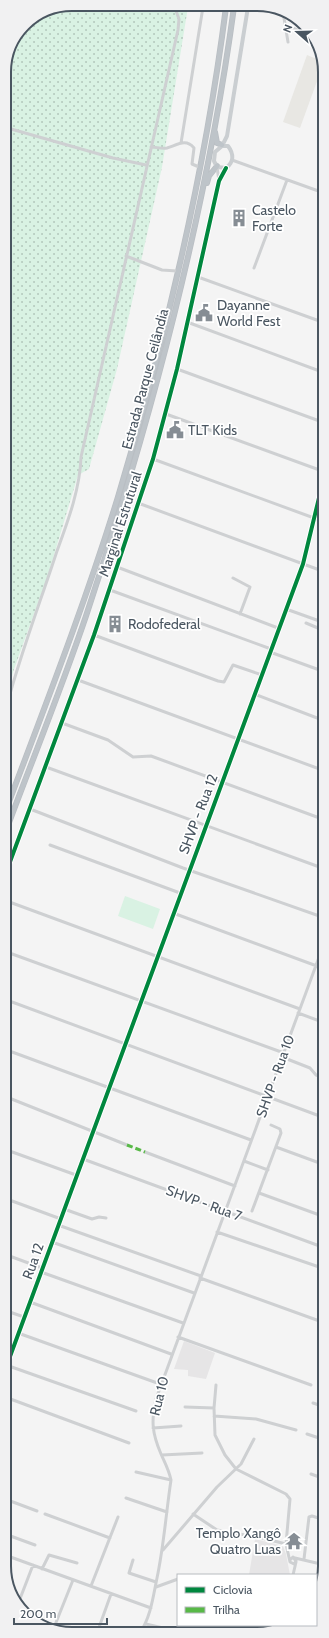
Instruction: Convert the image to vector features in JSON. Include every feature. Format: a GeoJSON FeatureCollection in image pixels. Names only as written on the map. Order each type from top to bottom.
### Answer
{"type":"FeatureCollection","features":[{"type":"Feature","properties":{"kind":"highway","name":"Estrada Parque Ceilândia"},"geometry":{"type":"LineString","coordinates":[[11,796],[78,616],[118,498],[157,356],[199,168],[225,11]]}},
{"type":"Feature","properties":{"kind":"highway","name":"Estrada Parque Ceilândia"},"geometry":{"type":"LineString","coordinates":[[11,817],[85,619],[121,508],[163,359],[199,207],[217,115],[233,11]]}},
{"type":"Feature","properties":{"kind":"highway"},"geometry":{"type":"LineString","coordinates":[[217,115],[215,136],[217,143],[222,146]]}},
{"type":"Feature","properties":{"kind":"highway"},"geometry":{"type":"LineString","coordinates":[[199,207],[202,203],[208,178],[217,167]]}},
{"type":"Feature","properties":{"kind":"main road"},"geometry":{"type":"LineString","coordinates":[[227,136],[222,146],[214,154],[214,161],[217,167],[226,168],[230,165],[232,160],[227,136],[247,11]]}},
{"type":"Feature","properties":{"kind":"main road"},"geometry":{"type":"LineString","coordinates":[[222,146],[228,146]]}},
{"type":"Feature","properties":{"kind":"street"},"geometry":{"type":"LineString","coordinates":[[11,687],[52,568],[80,477],[81,457],[146,165],[178,30],[179,19],[175,11]]}},
{"type":"Feature","properties":{"kind":"street"},"geometry":{"type":"LineString","coordinates":[[181,143],[202,11]]}},
{"type":"Feature","properties":{"kind":"street"},"geometry":{"type":"LineString","coordinates":[[284,17],[288,42]]}},
{"type":"Feature","properties":{"kind":"street"},"geometry":{"type":"LineString","coordinates":[[286,26],[302,31]]}},
{"type":"Feature","properties":{"kind":"street"},"geometry":{"type":"LineString","coordinates":[[11,129],[113,158],[146,165]]}},
{"type":"Feature","properties":{"kind":"street"},"geometry":{"type":"LineString","coordinates":[[151,147],[166,148],[181,143],[188,143],[194,148],[192,164],[199,168]]}},
{"type":"Feature","properties":{"kind":"street"},"geometry":{"type":"LineString","coordinates":[[232,160],[318,192]]}},
{"type":"Feature","properties":{"kind":"street","name":"Marginal Estrutural"},"geometry":{"type":"LineString","coordinates":[[217,167],[219,181]]}},
{"type":"Feature","properties":{"kind":"street","name":"Marginal Estrutural"},"geometry":{"type":"LineString","coordinates":[[11,859],[94,636],[153,459],[177,369],[219,181],[226,168]]}},
{"type":"Feature","properties":{"kind":"street"},"geometry":{"type":"LineString","coordinates":[[208,178],[218,175]]}},
{"type":"Feature","properties":{"kind":"street"},"geometry":{"type":"LineString","coordinates":[[254,268],[287,180]]}},
{"type":"Feature","properties":{"kind":"street"},"geometry":{"type":"LineString","coordinates":[[126,256],[162,270],[177,271]]}},
{"type":"Feature","properties":{"kind":"street"},"geometry":{"type":"LineString","coordinates":[[198,277],[318,321]]}},
{"type":"Feature","properties":{"kind":"street"},"geometry":{"type":"LineString","coordinates":[[187,322],[318,371]]}},
{"type":"Feature","properties":{"kind":"street"},"geometry":{"type":"LineString","coordinates":[[177,369],[318,421]]}},
{"type":"Feature","properties":{"kind":"street"},"geometry":{"type":"LineString","coordinates":[[166,414],[318,470]]}},
{"type":"Feature","properties":{"kind":"street"},"geometry":{"type":"LineString","coordinates":[[153,459],[318,519]]}},
{"type":"Feature","properties":{"kind":"street"},"geometry":{"type":"LineString","coordinates":[[138,503],[318,569]]}},
{"type":"Feature","properties":{"kind":"street","name":"SHVP - Rua 12"},"geometry":{"type":"LineString","coordinates":[[83,1159],[140,1001],[303,564],[318,504]]}},
{"type":"Feature","properties":{"kind":"street"},"geometry":{"type":"LineString","coordinates":[[117,567],[278,628]]}},
{"type":"Feature","properties":{"kind":"street"},"geometry":{"type":"LineString","coordinates":[[233,578],[250,587],[240,614]]}},
{"type":"Feature","properties":{"kind":"street"},"geometry":{"type":"LineString","coordinates":[[110,590],[318,669]]}},
{"type":"Feature","properties":{"kind":"street"},"geometry":{"type":"LineString","coordinates":[[286,609],[318,620]]}},
{"type":"Feature","properties":{"kind":"street"},"geometry":{"type":"LineString","coordinates":[[306,623],[318,628]]}},
{"type":"Feature","properties":{"kind":"street"},"geometry":{"type":"LineString","coordinates":[[94,636],[221,682],[225,680],[233,665],[262,675]]}},
{"type":"Feature","properties":{"kind":"street"},"geometry":{"type":"LineString","coordinates":[[78,680],[318,768]]}},
{"type":"Feature","properties":{"kind":"street"},"geometry":{"type":"LineString","coordinates":[[254,694],[318,718]]}},
{"type":"Feature","properties":{"kind":"street"},"geometry":{"type":"LineString","coordinates":[[62,723],[111,742],[133,757],[151,756],[318,817]]}},
{"type":"Feature","properties":{"kind":"street"},"geometry":{"type":"LineString","coordinates":[[46,767],[318,866]]}},
{"type":"Feature","properties":{"kind":"street"},"geometry":{"type":"LineString","coordinates":[[30,809],[189,870],[318,916]]}},
{"type":"Feature","properties":{"kind":"street"},"geometry":{"type":"LineString","coordinates":[[50,845],[180,893]]}},
{"type":"Feature","properties":{"kind":"street"},"geometry":{"type":"LineString","coordinates":[[11,903],[300,1009]]}},
{"type":"Feature","properties":{"kind":"street"},"geometry":{"type":"LineString","coordinates":[[173,913],[316,966]]}},
{"type":"Feature","properties":{"kind":"street"},"geometry":{"type":"LineString","coordinates":[[11,953],[284,1053]]}},
{"type":"Feature","properties":{"kind":"street","name":"SHVP - Rua 10"},"geometry":{"type":"LineString","coordinates":[[225,1211],[318,960]]}},
{"type":"Feature","properties":{"kind":"street"},"geometry":{"type":"LineString","coordinates":[[11,1002],[318,1115]]}},
{"type":"Feature","properties":{"kind":"street"},"geometry":{"type":"LineString","coordinates":[[298,1013],[318,1020]]}},
{"type":"Feature","properties":{"kind":"street"},"geometry":{"type":"LineString","coordinates":[[11,1052],[251,1140]]}},
{"type":"Feature","properties":{"kind":"street"},"geometry":{"type":"LineString","coordinates":[[282,1057],[310,1068],[318,1076]]}},
{"type":"Feature","properties":{"kind":"street"},"geometry":{"type":"LineString","coordinates":[[11,1099],[127,1145]]}},
{"type":"Feature","properties":{"kind":"street"},"geometry":{"type":"LineString","coordinates":[[252,1211],[281,1131],[271,1125]]}},
{"type":"Feature","properties":{"kind":"street"},"geometry":{"type":"LineString","coordinates":[[276,1147],[318,1162]]}},
{"type":"Feature","properties":{"kind":"street"},"geometry":{"type":"LineString","coordinates":[[11,1152],[76,1175]]}},
{"type":"Feature","properties":{"kind":"street"},"geometry":{"type":"LineString","coordinates":[[145,1152],[235,1186]]}},
{"type":"Feature","properties":{"kind":"street","name":"Rua 12"},"geometry":{"type":"LineString","coordinates":[[11,1350],[83,1159]]}},
{"type":"Feature","properties":{"kind":"street","name":"SHVP - Rua 7"},"geometry":{"type":"LineString","coordinates":[[83,1159],[318,1245]]}},
{"type":"Feature","properties":{"kind":"street"},"geometry":{"type":"LineString","coordinates":[[244,1161],[268,1170]]}},
{"type":"Feature","properties":{"kind":"street"},"geometry":{"type":"LineString","coordinates":[[259,1193],[318,1214]]}},
{"type":"Feature","properties":{"kind":"street"},"geometry":{"type":"LineString","coordinates":[[11,1201],[61,1219]]}},
{"type":"Feature","properties":{"kind":"street"},"geometry":{"type":"LineString","coordinates":[[64,1209],[92,1219],[99,1217],[106,1218]]}},
{"type":"Feature","properties":{"kind":"street","name":"Rua 10"},"geometry":{"type":"LineString","coordinates":[[144,1627],[152,1608],[163,1550],[170,1480],[170,1472],[162,1455],[153,1428],[152,1414],[160,1384],[225,1211]]}},
{"type":"Feature","properties":{"kind":"street"},"geometry":{"type":"LineString","coordinates":[[58,1225],[318,1320]]}},
{"type":"Feature","properties":{"kind":"street"},"geometry":{"type":"LineString","coordinates":[[217,1232],[318,1267]]}},
{"type":"Feature","properties":{"kind":"street"},"geometry":{"type":"LineString","coordinates":[[52,1242],[194,1293]]}},
{"type":"Feature","properties":{"kind":"street"},"geometry":{"type":"LineString","coordinates":[[11,1257],[41,1270],[183,1323]]}},
{"type":"Feature","properties":{"kind":"street"},"geometry":{"type":"LineString","coordinates":[[30,1302],[171,1354]]}},
{"type":"Feature","properties":{"kind":"street"},"geometry":{"type":"LineString","coordinates":[[11,1312],[24,1317]]}},
{"type":"Feature","properties":{"kind":"street"},"geometry":{"type":"LineString","coordinates":[[18,1333],[160,1384]]}},
{"type":"Feature","properties":{"kind":"street"},"geometry":{"type":"LineString","coordinates":[[178,1337],[311,1385]]}},
{"type":"Feature","properties":{"kind":"street"},"geometry":{"type":"LineString","coordinates":[[11,1365],[136,1411]]}},
{"type":"Feature","properties":{"kind":"street"},"geometry":{"type":"LineString","coordinates":[[216,1385],[214,1416],[217,1440],[232,1465],[288,1496],[290,1504],[286,1544],[293,1574]]}},
{"type":"Feature","properties":{"kind":"street"},"geometry":{"type":"LineString","coordinates":[[11,1400],[129,1443]]}},
{"type":"Feature","properties":{"kind":"street"},"geometry":{"type":"LineString","coordinates":[[313,1403],[318,1405]]}},
{"type":"Feature","properties":{"kind":"street"},"geometry":{"type":"LineString","coordinates":[[185,1407],[214,1408]]}},
{"type":"Feature","properties":{"kind":"street"},"geometry":{"type":"LineString","coordinates":[[214,1416],[256,1419],[296,1430]]}},
{"type":"Feature","properties":{"kind":"street"},"geometry":{"type":"LineString","coordinates":[[153,1428],[181,1426]]}},
{"type":"Feature","properties":{"kind":"street"},"geometry":{"type":"LineString","coordinates":[[307,1434],[318,1438]]}},
{"type":"Feature","properties":{"kind":"street"},"geometry":{"type":"LineString","coordinates":[[163,1550],[245,1458],[254,1439]]}},
{"type":"Feature","properties":{"kind":"street"},"geometry":{"type":"LineString","coordinates":[[162,1455],[202,1453]]}},
{"type":"Feature","properties":{"kind":"street"},"geometry":{"type":"LineString","coordinates":[[136,1472],[170,1480]]}},
{"type":"Feature","properties":{"kind":"street"},"geometry":{"type":"LineString","coordinates":[[311,1474],[318,1476]]}},
{"type":"Feature","properties":{"kind":"street"},"geometry":{"type":"LineString","coordinates":[[126,1498],[167,1512]]}},
{"type":"Feature","properties":{"kind":"street"},"geometry":{"type":"LineString","coordinates":[[11,1502],[37,1511]]}},
{"type":"Feature","properties":{"kind":"street"},"geometry":{"type":"LineString","coordinates":[[45,1514],[110,1538]]}},
{"type":"Feature","properties":{"kind":"street"},"geometry":{"type":"LineString","coordinates":[[194,1514],[217,1530],[286,1544]]}},
{"type":"Feature","properties":{"kind":"street"},"geometry":{"type":"LineString","coordinates":[[91,1586],[118,1517]]}},
{"type":"Feature","properties":{"kind":"street"},"geometry":{"type":"LineString","coordinates":[[303,1559],[310,1517],[318,1519]]}},
{"type":"Feature","properties":{"kind":"street"},"geometry":{"type":"LineString","coordinates":[[11,1536],[35,1545]]}},
{"type":"Feature","properties":{"kind":"street"},"geometry":{"type":"LineString","coordinates":[[288,1553],[295,1559]]}},
{"type":"Feature","properties":{"kind":"street"},"geometry":{"type":"LineString","coordinates":[[42,1569],[49,1555],[77,1563]]}},
{"type":"Feature","properties":{"kind":"street"},"geometry":{"type":"LineString","coordinates":[[11,1558],[152,1608]]}},
{"type":"Feature","properties":{"kind":"street"},"geometry":{"type":"LineString","coordinates":[[290,1562],[295,1559]]}},
{"type":"Feature","properties":{"kind":"street"},"geometry":{"type":"LineString","coordinates":[[293,1574],[295,1559]]}},
{"type":"Feature","properties":{"kind":"street"},"geometry":{"type":"LineString","coordinates":[[290,1562],[295,1559],[303,1559],[318,1563]]}},
{"type":"Feature","properties":{"kind":"street"},"geometry":{"type":"LineString","coordinates":[[133,1560],[129,1573],[156,1582]]}},
{"type":"Feature","properties":{"kind":"street"},"geometry":{"type":"LineString","coordinates":[[20,1598],[33,1565]]}},
{"type":"Feature","properties":{"kind":"street"},"geometry":{"type":"LineString","coordinates":[[156,1587],[177,1579]]}},
{"type":"Feature","properties":{"kind":"street"},"geometry":{"type":"LineString","coordinates":[[55,1624],[73,1580]]}},
{"type":"Feature","properties":{"kind":"street"},"geometry":{"type":"LineString","coordinates":[[99,1627],[111,1594]]}},
{"type":"Feature","properties":{"kind":"street"},"geometry":{"type":"LineString","coordinates":[[146,1624],[159,1627]]}},
{"type":"Feature","properties":{"kind":"shaded area"},"geometry":{"type":"Polygon","coordinates":[[[307,55],[316,59],[318,78],[300,128],[283,122],[307,55]]]}},
{"type":"Feature","properties":{"kind":"shaded area"},"geometry":{"type":"Polygon","coordinates":[[[184,1341],[215,1353],[206,1379],[188,1376],[188,1370],[174,1369],[184,1341]]]}},
{"type":"Feature","properties":{"kind":"shaded area"},"geometry":{"type":"Polygon","coordinates":[[[255,1539],[283,1546],[290,1574],[249,1574],[255,1539]]]}},
{"type":"Feature","properties":{"kind":"green space"},"geometry":{"type":"Polygon","coordinates":[[[187,11],[162,167],[117,369],[89,469],[78,475],[48,575],[11,680],[11,68],[13,57],[17,45],[32,26],[42,19],[60,12],[187,11]]]}},
{"type":"Feature","properties":{"kind":"green space"},"geometry":{"type":"Polygon","coordinates":[[[125,896],[160,909],[153,929],[118,916],[125,896]]]}},
{"type":"Feature","properties":{"kind":"marked path"},"geometry":{"type":"LineString","coordinates":[[127,1145],[145,1152]]}},
{"type":"Feature","properties":{"kind":"cycle path"},"geometry":{"type":"LineString","coordinates":[[11,859],[94,635],[153,459],[177,369],[219,181],[226,168]]}},
{"type":"Feature","properties":{"kind":"cycle path"},"geometry":{"type":"LineString","coordinates":[[11,1354],[303,564],[318,502]]}},
{"type":"Feature","properties":{"kind":"place","name":"Castelo Forte"},"geometry":{"type":"Point","coordinates":[239,218]}},
{"type":"Feature","properties":{"kind":"place","name":"Dayanne World Fest"},"geometry":{"type":"Point","coordinates":[204,313]}},
{"type":"Feature","properties":{"kind":"place","name":"TLT Kids"},"geometry":{"type":"Point","coordinates":[175,430]}},
{"type":"Feature","properties":{"kind":"place","name":"Rodofederal"},"geometry":{"type":"Point","coordinates":[115,624]}},
{"type":"Feature","properties":{"kind":"place","name":"Templo Xangô Quatro Luas"},"geometry":{"type":"Point","coordinates":[294,1541]}}]}
